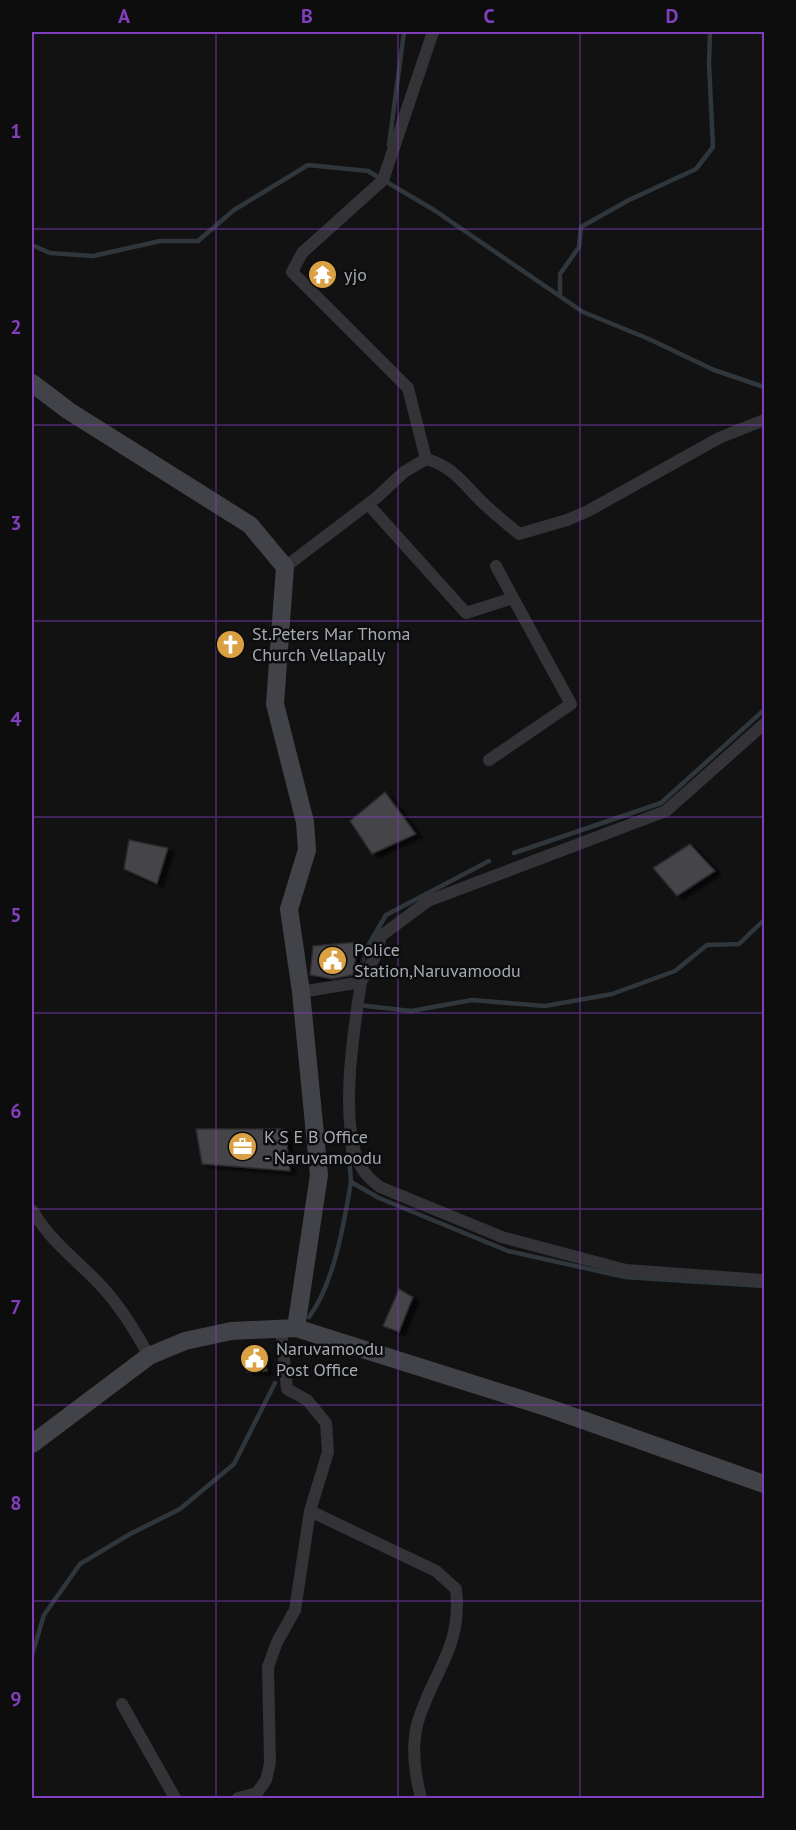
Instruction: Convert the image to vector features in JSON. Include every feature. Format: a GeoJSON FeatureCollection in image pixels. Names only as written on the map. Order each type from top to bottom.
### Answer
{"type":"FeatureCollection","features":[{"type":"Feature","properties":{"kind":"street"},"geometry":{"type":"LineString","coordinates":[[426,459],[408,388],[292,272],[302,253],[383,180],[433,32]]}},
{"type":"Feature","properties":{"kind":"street"},"geometry":{"type":"LineString","coordinates":[[32,383],[69,411],[250,525],[285,567],[275,704],[305,822],[307,850],[289,909],[301,992],[319,1174],[289,1329],[287,1389],[307,1400],[326,1423],[328,1452],[310,1511],[295,1610],[277,1642],[268,1667],[270,1763],[267,1780],[257,1792],[238,1798]]}},
{"type":"Feature","properties":{"kind":"street"},"geometry":{"type":"LineString","coordinates":[[285,567],[368,504],[404,472],[426,459],[438,462],[456,473],[480,500],[519,534],[578,516],[666,470],[719,438],[765,420]]}},
{"type":"Feature","properties":{"kind":"street"},"geometry":{"type":"LineString","coordinates":[[368,504],[466,613],[513,598]]}},
{"type":"Feature","properties":{"kind":"street"},"geometry":{"type":"LineString","coordinates":[[489,760],[571,704],[496,566]]}},
{"type":"Feature","properties":{"kind":"street"},"geometry":{"type":"LineString","coordinates":[[765,724],[666,812],[428,901],[381,936],[375,957],[362,982],[356,1015],[352,1047],[351,1131],[361,1168],[380,1187],[502,1237],[626,1270],[765,1280]]}},
{"type":"Feature","properties":{"kind":"street"},"geometry":{"type":"LineString","coordinates":[[301,992],[362,982]]}},
{"type":"Feature","properties":{"kind":"street"},"geometry":{"type":"LineString","coordinates":[[32,1210],[46,1233],[104,1289],[133,1326],[149,1356]]}},
{"type":"Feature","properties":{"kind":"street"},"geometry":{"type":"LineString","coordinates":[[32,1444],[149,1356],[185,1341],[231,1331],[289,1329],[549,1408],[765,1484]]}},
{"type":"Feature","properties":{"kind":"street"},"geometry":{"type":"LineString","coordinates":[[310,1511],[436,1571],[456,1589],[458,1612],[451,1647],[417,1726],[413,1769],[421,1798]]}},
{"type":"Feature","properties":{"kind":"street"},"geometry":{"type":"LineString","coordinates":[[122,1704],[175,1798]]}},
{"type":"Feature","properties":{"kind":"building"},"geometry":{"type":"Polygon","coordinates":[[[385,792],[416,834],[372,854],[350,821],[385,792]]]}},
{"type":"Feature","properties":{"kind":"building"},"geometry":{"type":"Polygon","coordinates":[[[129,840],[168,848],[157,884],[124,869],[129,840]]]}},
{"type":"Feature","properties":{"kind":"building"},"geometry":{"type":"Polygon","coordinates":[[[690,844],[715,871],[677,896],[653,868],[690,844]]]}},
{"type":"Feature","properties":{"kind":"building","name":"Police Station,Naruvamoodu"},"geometry":{"type":"Polygon","coordinates":[[[358,942],[353,975],[332,979],[310,975],[313,946],[358,942]]]}},
{"type":"Feature","properties":{"kind":"building","name":"K S E B Office - Naruvamoodu"},"geometry":{"type":"Polygon","coordinates":[[[196,1129],[285,1129],[290,1171],[202,1164],[196,1129]]]}},
{"type":"Feature","properties":{"kind":"building"},"geometry":{"type":"Polygon","coordinates":[[[399,1289],[413,1297],[399,1332],[383,1326],[399,1289]]]}},
{"type":"Feature","properties":{"kind":"building","name":"Naruvamoodu Post Office"},"geometry":{"type":"Polygon","coordinates":[[[244,1350],[263,1350],[267,1371],[247,1372],[244,1350]]]}},
{"type":"Feature","properties":{"kind":"waterway"},"geometry":{"type":"LineString","coordinates":[[389,145],[404,32]]}},
{"type":"Feature","properties":{"kind":"waterway"},"geometry":{"type":"LineString","coordinates":[[560,296],[560,274],[579,247],[581,227],[629,200],[696,169],[713,147],[709,64],[710,32]]}},
{"type":"Feature","properties":{"kind":"waterway"},"geometry":{"type":"LineString","coordinates":[[32,245],[50,253],[93,256],[160,241],[198,241],[234,210],[308,165],[368,171],[434,210],[583,312],[649,339],[714,370],[764,387]]}},
{"type":"Feature","properties":{"kind":"waterway"},"geometry":{"type":"LineString","coordinates":[[514,853],[661,803],[764,710]]}},
{"type":"Feature","properties":{"kind":"waterway"},"geometry":{"type":"LineString","coordinates":[[359,973],[365,951],[386,915],[489,861]]}},
{"type":"Feature","properties":{"kind":"waterway"},"geometry":{"type":"LineString","coordinates":[[358,1005],[411,1011],[472,1000],[545,1006],[612,994],[675,971],[707,945],[739,944],[764,920]]}},
{"type":"Feature","properties":{"kind":"waterway"},"geometry":{"type":"LineString","coordinates":[[348,1146],[351,1182],[379,1198],[508,1251],[625,1277],[764,1286]]}},
{"type":"Feature","properties":{"kind":"waterway"},"geometry":{"type":"LineString","coordinates":[[309,1317],[325,1288],[337,1252],[351,1182]]}},
{"type":"Feature","properties":{"kind":"waterway"},"geometry":{"type":"LineString","coordinates":[[32,1655],[44,1615],[80,1564],[130,1534],[180,1509],[234,1464],[275,1383]]}},
{"type":"Feature","properties":{"kind":"place","name":"yjo"},"geometry":{"type":"Point","coordinates":[323,275]}},
{"type":"Feature","properties":{"kind":"place","name":"St.Peters Mar Thoma Church Vellapally"},"geometry":{"type":"Point","coordinates":[231,644]}},
{"type":"Feature","properties":{"kind":"place","name":"Police Station,Naruvamoodu"},"geometry":{"type":"Point","coordinates":[333,960]}},
{"type":"Feature","properties":{"kind":"place","name":"K S E B Office - Naruvamoodu"},"geometry":{"type":"Point","coordinates":[243,1147]}},
{"type":"Feature","properties":{"kind":"place","name":"Naruvamoodu Post Office"},"geometry":{"type":"Point","coordinates":[255,1359]}}]}
